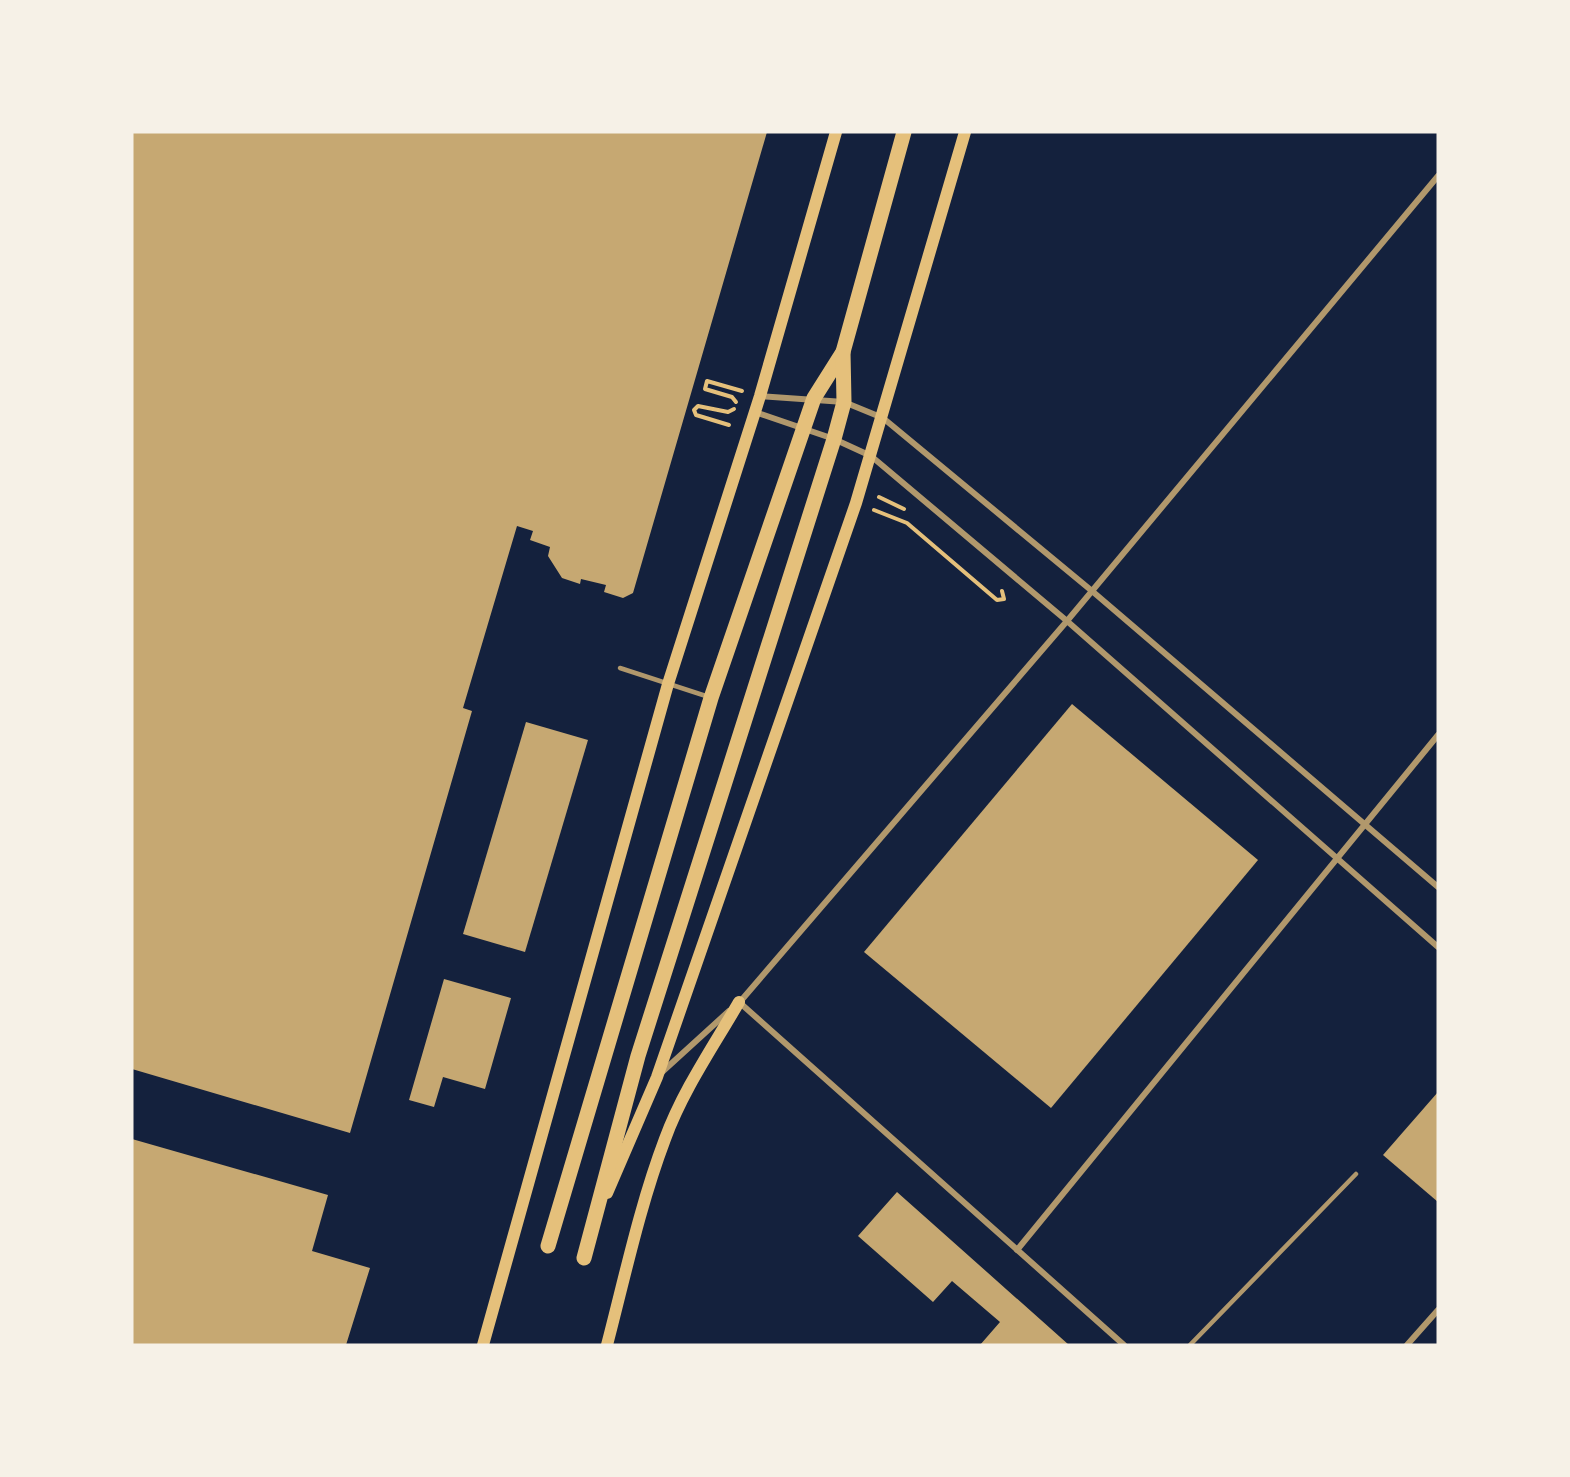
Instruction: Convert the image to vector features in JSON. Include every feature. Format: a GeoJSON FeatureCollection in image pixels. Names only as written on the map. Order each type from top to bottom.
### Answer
{"type":"FeatureCollection","features":[{"type":"Feature","properties":{"kind":"main road"},"geometry":{"type":"LineString","coordinates":[[483,1345],[668,684],[760,396],[836,132]]}},
{"type":"Feature","properties":{"kind":"main road"},"geometry":{"type":"LineString","coordinates":[[584,1257],[638,1056],[834,439],[844,402],[843,352],[904,132]]}},
{"type":"Feature","properties":{"kind":"main road"},"geometry":{"type":"LineString","coordinates":[[591,1230],[657,1077],[856,503],[883,418],[965,132]]}},
{"type":"Feature","properties":{"kind":"main road"},"geometry":{"type":"LineString","coordinates":[[548,1246],[711,698],[814,398],[843,352]]}},
{"type":"Feature","properties":{"kind":"main road"},"geometry":{"type":"LineString","coordinates":[[607,1345],[645,1199],[665,1138],[682,1100],[739,1002]]}},
{"type":"Feature","properties":{"kind":"street"},"geometry":{"type":"LineString","coordinates":[[657,1077],[739,1002],[1067,621],[1438,176]]}},
{"type":"Feature","properties":{"kind":"street"},"geometry":{"type":"LineString","coordinates":[[760,396],[814,398],[844,402],[883,418],[1092,591],[1366,823],[1438,887]]}},
{"type":"Feature","properties":{"kind":"street"},"geometry":{"type":"LineString","coordinates":[[755,412],[834,439],[871,456],[1067,621],[1438,946]]}},
{"type":"Feature","properties":{"kind":"street"},"geometry":{"type":"LineString","coordinates":[[1017,1250],[1438,735]]}},
{"type":"Feature","properties":{"kind":"street"},"geometry":{"type":"LineString","coordinates":[[739,1002],[1124,1345]]}},
{"type":"Feature","properties":{"kind":"street"},"geometry":{"type":"LineString","coordinates":[[1407,1345],[1438,1310]]}},
{"type":"Feature","properties":{"kind":"lane"},"geometry":{"type":"LineString","coordinates":[[620,668],[711,698]]}},
{"type":"Feature","properties":{"kind":"lane"},"geometry":{"type":"LineString","coordinates":[[1190,1345],[1356,1173]]}},
{"type":"Feature","properties":{"kind":"path"},"geometry":{"type":"LineString","coordinates":[[705,389],[707,381],[760,396]]}},
{"type":"Feature","properties":{"kind":"path"},"geometry":{"type":"LineString","coordinates":[[856,503],[908,523]]}},
{"type":"Feature","properties":{"kind":"building"},"geometry":{"type":"Polygon","coordinates":[[[132,132],[767,132],[633,593],[623,598],[604,592],[606,585],[581,579],[580,584],[562,578],[548,556],[550,547],[530,540],[533,531],[517,526],[463,708],[472,711],[350,1133],[132,1069],[132,132]]]}},
{"type":"Feature","properties":{"kind":"building"},"geometry":{"type":"Polygon","coordinates":[[[1072,704],[1258,860],[1051,1108],[864,952],[1072,704]]]}},
{"type":"Feature","properties":{"kind":"building"},"geometry":{"type":"Polygon","coordinates":[[[526,722],[588,740],[525,952],[463,934],[526,722]]]}},
{"type":"Feature","properties":{"kind":"building"},"geometry":{"type":"Polygon","coordinates":[[[444,979],[511,998],[485,1089],[443,1077],[434,1107],[409,1100],[444,979]]]}},
{"type":"Feature","properties":{"kind":"building"},"geometry":{"type":"Polygon","coordinates":[[[1438,1092],[1438,1202],[1383,1155],[1438,1092]]]}},
{"type":"Feature","properties":{"kind":"building"},"geometry":{"type":"Polygon","coordinates":[[[132,1139],[328,1195],[312,1251],[370,1268],[346,1345],[132,1345],[132,1139]]]}},
{"type":"Feature","properties":{"kind":"building"},"geometry":{"type":"Polygon","coordinates":[[[897,1192],[1069,1345],[980,1345],[1000,1322],[952,1281],[933,1302],[858,1236],[897,1192]]]}}]}
